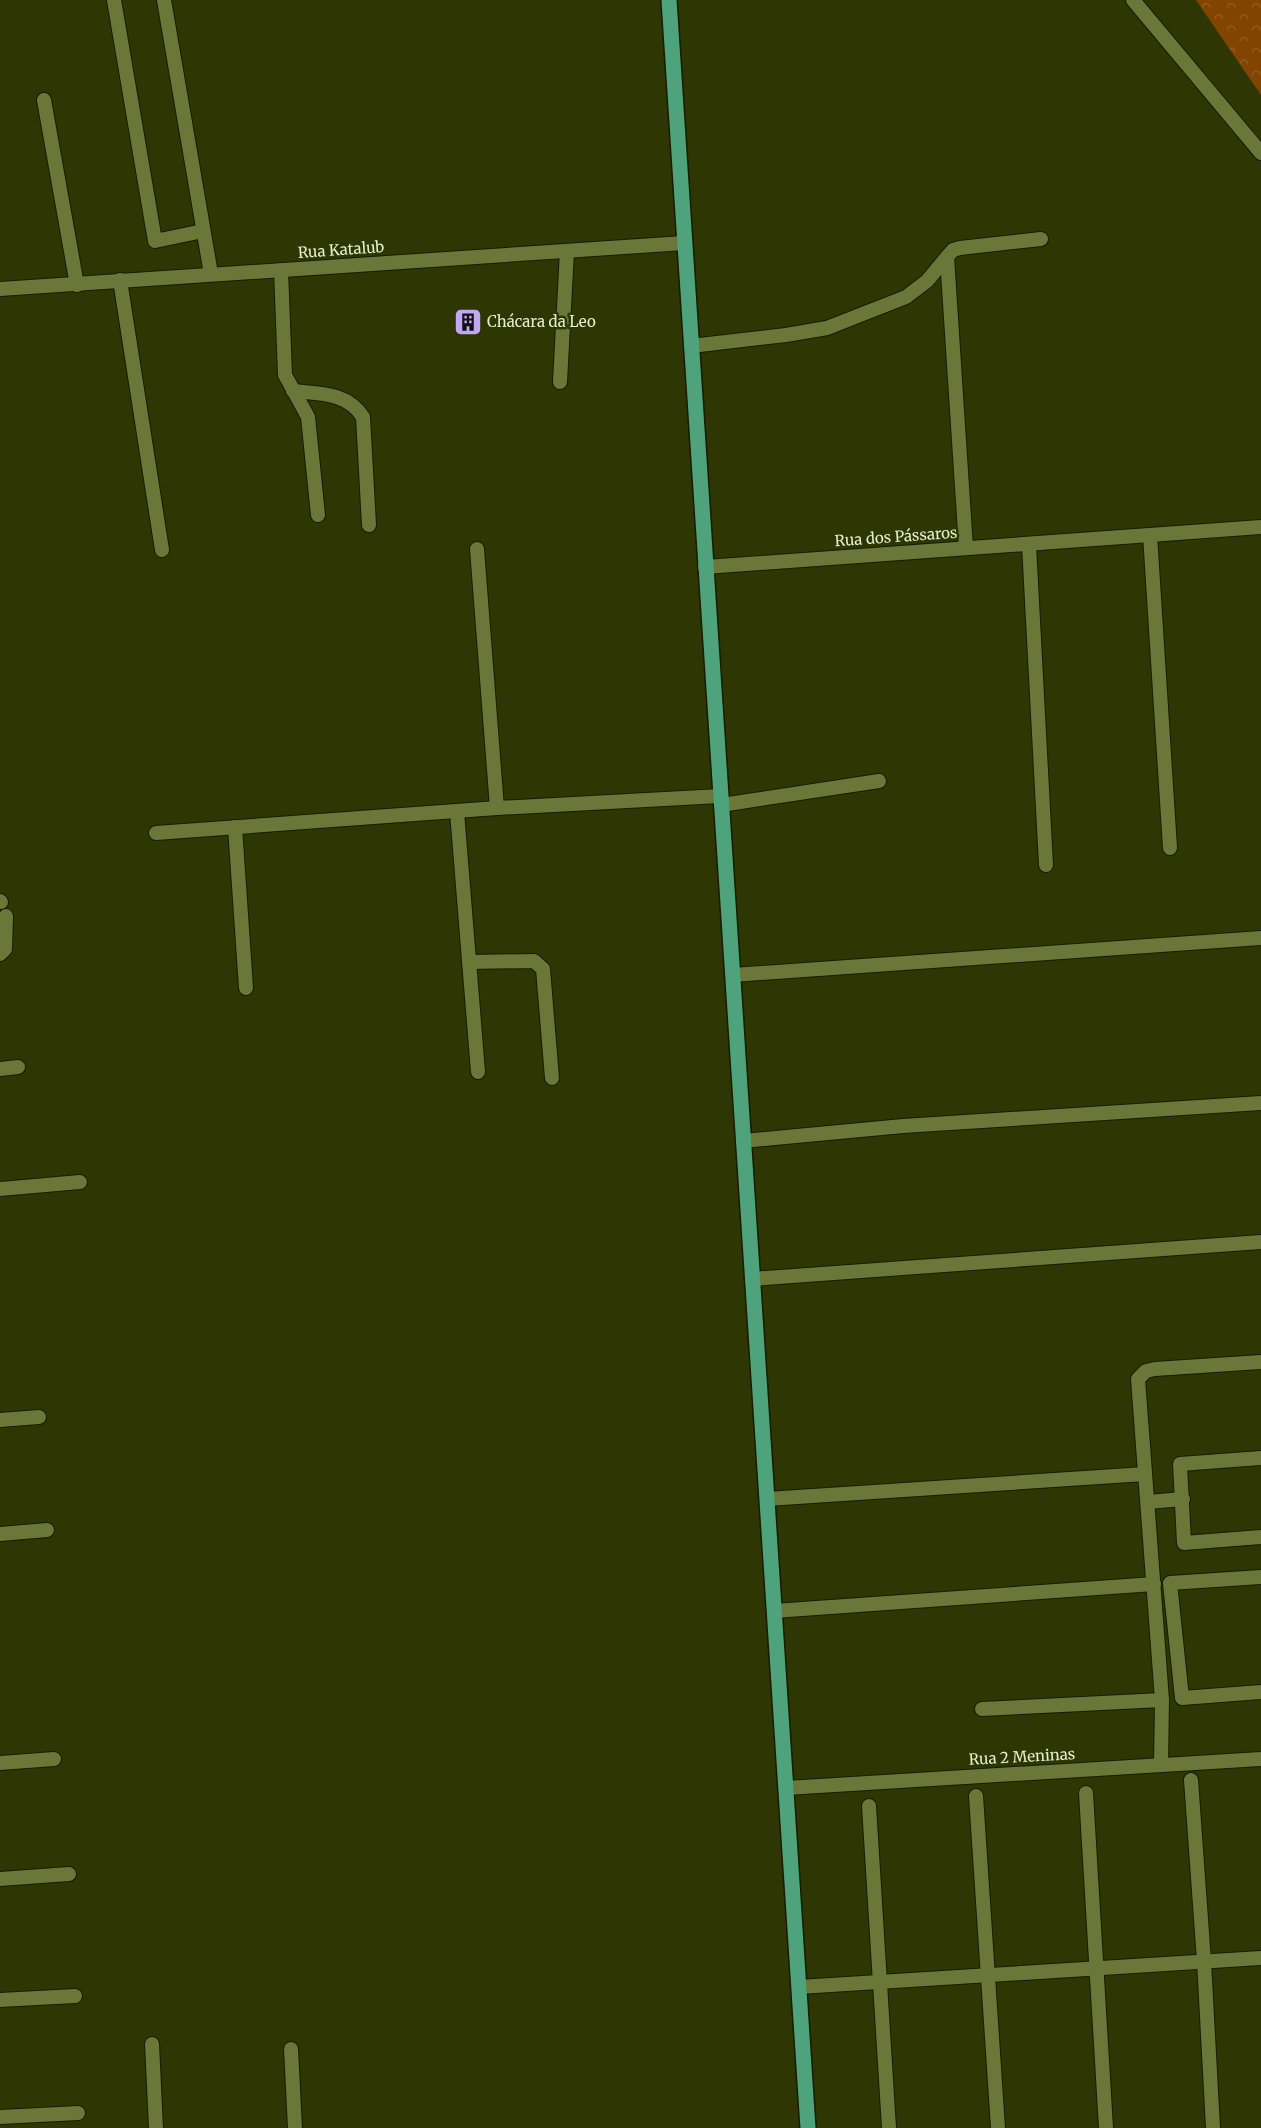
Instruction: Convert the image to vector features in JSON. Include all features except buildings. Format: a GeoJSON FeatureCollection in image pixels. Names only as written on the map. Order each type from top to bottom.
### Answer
{"type":"FeatureCollection","features":[{"type":"Feature","properties":{"kind":"main road"},"geometry":{"type":"LineString","coordinates":[[669,0],[808,2128]]}},
{"type":"Feature","properties":{"kind":"street"},"geometry":{"type":"LineString","coordinates":[[114,0],[155,241],[203,231]]}},
{"type":"Feature","properties":{"kind":"street"},"geometry":{"type":"LineString","coordinates":[[164,0],[211,274]]}},
{"type":"Feature","properties":{"kind":"street"},"geometry":{"type":"LineString","coordinates":[[1133,0],[1261,153]]}},
{"type":"Feature","properties":{"kind":"street"},"geometry":{"type":"LineString","coordinates":[[44,100],[77,285]]}},
{"type":"Feature","properties":{"kind":"street"},"geometry":{"type":"LineString","coordinates":[[691,346],[786,335],[827,328],[906,297],[927,281],[953,250],[1041,239]]}},
{"type":"Feature","properties":{"kind":"street","name":"Rua Katalub"},"geometry":{"type":"LineString","coordinates":[[0,289],[684,244]]}},
{"type":"Feature","properties":{"kind":"street"},"geometry":{"type":"LineString","coordinates":[[560,382],[567,251]]}},
{"type":"Feature","properties":{"kind":"street"},"geometry":{"type":"LineString","coordinates":[[947,256],[966,548]]}},
{"type":"Feature","properties":{"kind":"street"},"geometry":{"type":"LineString","coordinates":[[281,270],[285,375],[308,417],[318,515]]}},
{"type":"Feature","properties":{"kind":"street"},"geometry":{"type":"LineString","coordinates":[[120,280],[162,550]]}},
{"type":"Feature","properties":{"kind":"street"},"geometry":{"type":"LineString","coordinates":[[294,391],[338,396],[358,409],[363,417],[369,525]]}},
{"type":"Feature","properties":{"kind":"street","name":"Rua dos Pássaros"},"geometry":{"type":"LineString","coordinates":[[705,567],[1261,527]]}},
{"type":"Feature","properties":{"kind":"street"},"geometry":{"type":"LineString","coordinates":[[1150,535],[1170,848]]}},
{"type":"Feature","properties":{"kind":"street"},"geometry":{"type":"LineString","coordinates":[[1029,545],[1046,865]]}},
{"type":"Feature","properties":{"kind":"street"},"geometry":{"type":"LineString","coordinates":[[477,549],[497,808]]}},
{"type":"Feature","properties":{"kind":"street"},"geometry":{"type":"LineString","coordinates":[[156,832],[497,808],[720,800],[879,781]]}},
{"type":"Feature","properties":{"kind":"street"},"geometry":{"type":"LineString","coordinates":[[456,812],[478,1072]]}},
{"type":"Feature","properties":{"kind":"street"},"geometry":{"type":"LineString","coordinates":[[236,826],[246,988]]}},
{"type":"Feature","properties":{"kind":"street"},"geometry":{"type":"LineString","coordinates":[[0,954],[4,949],[6,916]]}},
{"type":"Feature","properties":{"kind":"street"},"geometry":{"type":"LineString","coordinates":[[732,975],[1261,938]]}},
{"type":"Feature","properties":{"kind":"street"},"geometry":{"type":"LineString","coordinates":[[469,962],[534,961],[540,964],[543,969],[552,1078]]}},
{"type":"Feature","properties":{"kind":"street"},"geometry":{"type":"LineString","coordinates":[[0,1069],[18,1067]]}},
{"type":"Feature","properties":{"kind":"street"},"geometry":{"type":"LineString","coordinates":[[743,1141],[903,1126],[1261,1103]]}},
{"type":"Feature","properties":{"kind":"street"},"geometry":{"type":"LineString","coordinates":[[0,1189],[80,1182]]}},
{"type":"Feature","properties":{"kind":"street"},"geometry":{"type":"LineString","coordinates":[[752,1280],[1261,1242]]}},
{"type":"Feature","properties":{"kind":"street"},"geometry":{"type":"LineString","coordinates":[[1161,1765],[1162,1694],[1137,1384],[1141,1374],[1154,1369],[1261,1362]]}},
{"type":"Feature","properties":{"kind":"street"},"geometry":{"type":"LineString","coordinates":[[0,1420],[39,1417]]}},
{"type":"Feature","properties":{"kind":"street"},"geometry":{"type":"LineString","coordinates":[[1261,1458],[1180,1464],[1184,1499],[1184,1543],[1261,1537]]}},
{"type":"Feature","properties":{"kind":"street"},"geometry":{"type":"LineString","coordinates":[[766,1499],[1145,1474]]}},
{"type":"Feature","properties":{"kind":"street"},"geometry":{"type":"LineString","coordinates":[[1148,1502],[1184,1499]]}},
{"type":"Feature","properties":{"kind":"street"},"geometry":{"type":"LineString","coordinates":[[0,1534],[47,1530]]}},
{"type":"Feature","properties":{"kind":"street"},"geometry":{"type":"LineString","coordinates":[[1261,1577],[1170,1583],[1182,1698],[1261,1692]]}},
{"type":"Feature","properties":{"kind":"street"},"geometry":{"type":"LineString","coordinates":[[774,1612],[1154,1584]]}},
{"type":"Feature","properties":{"kind":"street"},"geometry":{"type":"LineString","coordinates":[[982,1709],[1162,1694],[1182,1688]]}},
{"type":"Feature","properties":{"kind":"street"},"geometry":{"type":"LineString","coordinates":[[0,1763],[54,1759]]}},
{"type":"Feature","properties":{"kind":"street","name":"Rua 2 Meninas"},"geometry":{"type":"LineString","coordinates":[[786,1788],[1261,1759]]}},
{"type":"Feature","properties":{"kind":"street"},"geometry":{"type":"LineString","coordinates":[[1192,1780],[1213,2128]]}},
{"type":"Feature","properties":{"kind":"street"},"geometry":{"type":"LineString","coordinates":[[1086,1793],[1106,2128]]}},
{"type":"Feature","properties":{"kind":"street"},"geometry":{"type":"LineString","coordinates":[[976,1796],[998,2128]]}},
{"type":"Feature","properties":{"kind":"street"},"geometry":{"type":"LineString","coordinates":[[869,1806],[889,2128]]}},
{"type":"Feature","properties":{"kind":"street"},"geometry":{"type":"LineString","coordinates":[[0,1879],[69,1874]]}},
{"type":"Feature","properties":{"kind":"street"},"geometry":{"type":"LineString","coordinates":[[799,1987],[1261,1958]]}},
{"type":"Feature","properties":{"kind":"street"},"geometry":{"type":"LineString","coordinates":[[0,2000],[75,1996]]}},
{"type":"Feature","properties":{"kind":"street"},"geometry":{"type":"LineString","coordinates":[[152,2044],[156,2128]]}},
{"type":"Feature","properties":{"kind":"street"},"geometry":{"type":"LineString","coordinates":[[290,2049],[295,2128]]}},
{"type":"Feature","properties":{"kind":"street"},"geometry":{"type":"LineString","coordinates":[[0,2117],[78,2112]]}},
{"type":"Feature","properties":{"kind":"green space"},"geometry":{"type":"Polygon","coordinates":[[[1196,0],[1261,0],[1261,95],[1196,0]]]}},
{"type":"Feature","properties":{"kind":"place","name":"Chácara da Leo"},"geometry":{"type":"Point","coordinates":[468,322]}}]}
